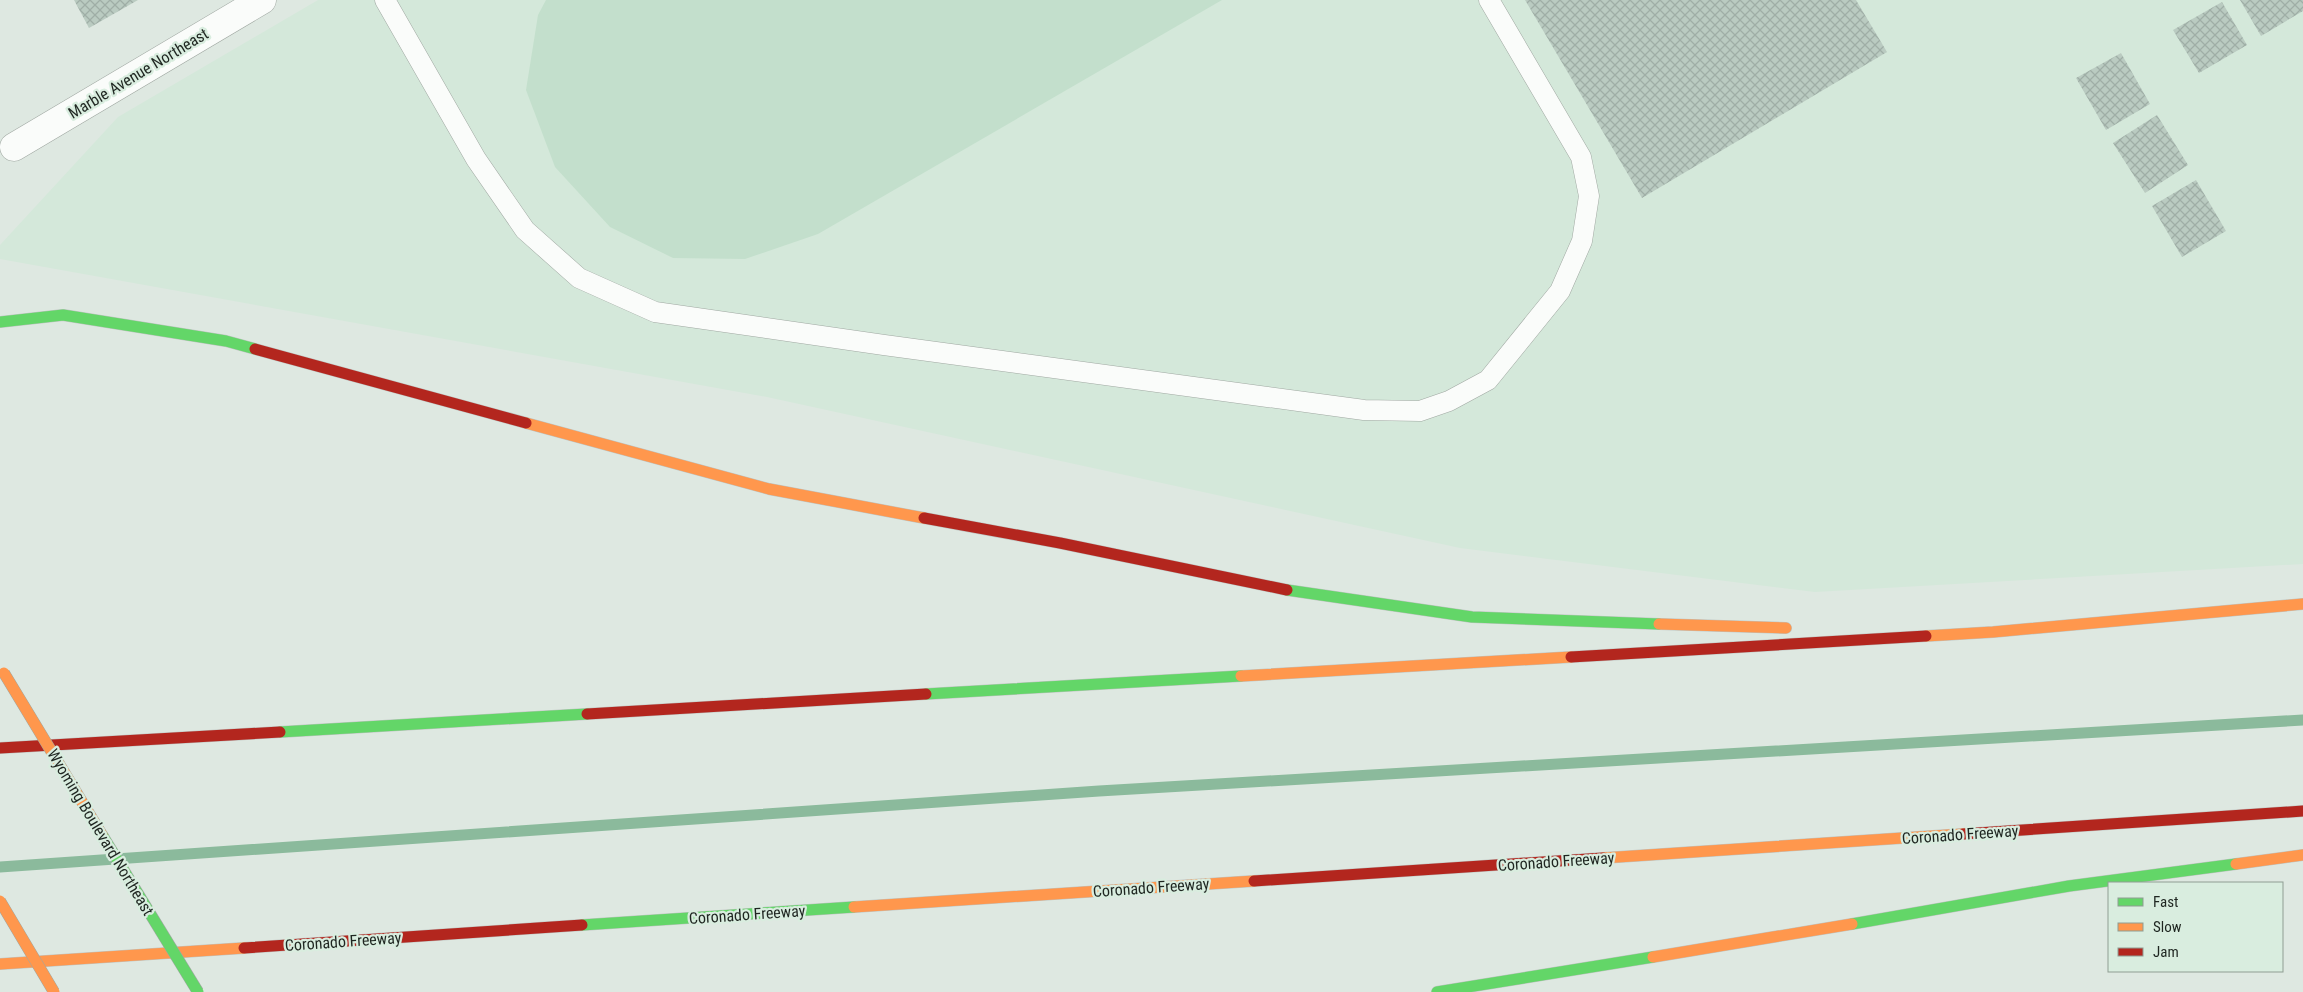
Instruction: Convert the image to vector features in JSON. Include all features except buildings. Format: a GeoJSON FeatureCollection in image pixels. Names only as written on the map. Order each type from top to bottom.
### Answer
{"type":"FeatureCollection","features":[{"type":"Feature","properties":{"kind":"main road"},"geometry":{"type":"LineString","coordinates":[[0,322],[63,315],[226,341],[769,489],[1060,543],[1295,592],[1472,617],[1798,628]]}},
{"type":"Feature","properties":{"kind":"main road"},"geometry":{"type":"LineString","coordinates":[[0,748],[1993,632],[2303,604]]}},
{"type":"Feature","properties":{"kind":"main road"},"geometry":{"type":"LineString","coordinates":[[1847,629],[1993,632]]}},
{"type":"Feature","properties":{"kind":"main road","name":"Wyoming Boulevard Northeast"},"geometry":{"type":"LineString","coordinates":[[4,673],[198,992]]}},
{"type":"Feature","properties":{"kind":"main road","name":"Coronado Freeway"},"geometry":{"type":"LineString","coordinates":[[0,964],[2303,811]]}},
{"type":"Feature","properties":{"kind":"main road"},"geometry":{"type":"LineString","coordinates":[[1437,992],[1782,936],[2069,886],[2303,855]]}},
{"type":"Feature","properties":{"kind":"main road"},"geometry":{"type":"LineString","coordinates":[[0,901],[54,992]]}},
{"type":"Feature","properties":{"kind":"street","name":"Marble Avenue Northeast"},"geometry":{"type":"LineString","coordinates":[[7,143],[262,0]]}},
{"type":"Feature","properties":{"kind":"lane"},"geometry":{"type":"LineString","coordinates":[[385,0],[476,159],[525,230],[579,278],[655,312],[1354,409],[1420,411],[1449,401],[1488,380],[1560,291],[1582,241],[1589,196],[1581,157],[1489,0]]}},
{"type":"Feature","properties":{"kind":"shaded area"},"geometry":{"type":"Polygon","coordinates":[[[318,0],[2303,0],[2303,564],[1815,592],[1460,548],[767,397],[0,259],[0,245],[118,117],[318,0]]]}},
{"type":"Feature","properties":{"kind":"shaded area"},"geometry":{"type":"Polygon","coordinates":[[[546,0],[1222,0],[818,234],[745,259],[673,258],[610,227],[555,167],[526,90],[538,15],[546,0]]]}},
{"type":"Feature","properties":{"kind":"waterway"},"geometry":{"type":"LineString","coordinates":[[0,867],[1099,791],[2303,720]]}},
{"type":"Feature","properties":{"kind":"traffic: fast"},"geometry":{"type":"LineString","coordinates":[[0,322],[63,315],[226,341],[255,349]]}},
{"type":"Feature","properties":{"kind":"traffic: fast"},"geometry":{"type":"LineString","coordinates":[[1287,590],[1472,617],[1659,624]]}},
{"type":"Feature","properties":{"kind":"traffic: fast"},"geometry":{"type":"LineString","coordinates":[[926,694],[1241,676]]}},
{"type":"Feature","properties":{"kind":"traffic: fast"},"geometry":{"type":"LineString","coordinates":[[280,732],[587,714]]}},
{"type":"Feature","properties":{"kind":"traffic: fast"},"geometry":{"type":"LineString","coordinates":[[102,835],[198,992]]}},
{"type":"Feature","properties":{"kind":"traffic: fast"},"geometry":{"type":"LineString","coordinates":[[1852,924],[2069,886],[2236,864]]}},
{"type":"Feature","properties":{"kind":"traffic: fast"},"geometry":{"type":"LineString","coordinates":[[582,925],[854,907]]}},
{"type":"Feature","properties":{"kind":"traffic: fast"},"geometry":{"type":"LineString","coordinates":[[1437,992],[1653,957]]}},
{"type":"Feature","properties":{"kind":"traffic: slow"},"geometry":{"type":"LineString","coordinates":[[526,423],[769,489],[924,518]]}},
{"type":"Feature","properties":{"kind":"traffic: slow"},"geometry":{"type":"LineString","coordinates":[[1926,636],[1993,632],[2303,604]]}},
{"type":"Feature","properties":{"kind":"traffic: slow"},"geometry":{"type":"LineString","coordinates":[[1659,624],[1786,628]]}},
{"type":"Feature","properties":{"kind":"traffic: slow"},"geometry":{"type":"LineString","coordinates":[[1241,676],[1571,657]]}},
{"type":"Feature","properties":{"kind":"traffic: slow"},"geometry":{"type":"LineString","coordinates":[[4,673],[102,835]]}},
{"type":"Feature","properties":{"kind":"traffic: slow"},"geometry":{"type":"LineString","coordinates":[[1603,858],[1963,834]]}},
{"type":"Feature","properties":{"kind":"traffic: slow"},"geometry":{"type":"LineString","coordinates":[[2236,864],[2303,855]]}},
{"type":"Feature","properties":{"kind":"traffic: slow"},"geometry":{"type":"LineString","coordinates":[[854,907],[1254,881]]}},
{"type":"Feature","properties":{"kind":"traffic: slow"},"geometry":{"type":"LineString","coordinates":[[0,901],[54,992]]}},
{"type":"Feature","properties":{"kind":"traffic: slow"},"geometry":{"type":"LineString","coordinates":[[1653,957],[1852,924]]}},
{"type":"Feature","properties":{"kind":"traffic: slow"},"geometry":{"type":"LineString","coordinates":[[0,964],[244,948]]}},
{"type":"Feature","properties":{"kind":"traffic: jam"},"geometry":{"type":"LineString","coordinates":[[255,349],[526,423]]}},
{"type":"Feature","properties":{"kind":"traffic: jam"},"geometry":{"type":"LineString","coordinates":[[924,518],[1060,543],[1287,590]]}},
{"type":"Feature","properties":{"kind":"traffic: jam"},"geometry":{"type":"LineString","coordinates":[[1571,657],[1926,636]]}},
{"type":"Feature","properties":{"kind":"traffic: jam"},"geometry":{"type":"LineString","coordinates":[[587,714],[926,694]]}},
{"type":"Feature","properties":{"kind":"traffic: jam"},"geometry":{"type":"LineString","coordinates":[[0,748],[280,732]]}},
{"type":"Feature","properties":{"kind":"traffic: jam"},"geometry":{"type":"LineString","coordinates":[[1963,834],[2303,811]]}},
{"type":"Feature","properties":{"kind":"traffic: jam"},"geometry":{"type":"LineString","coordinates":[[1254,881],[1603,858]]}},
{"type":"Feature","properties":{"kind":"traffic: jam"},"geometry":{"type":"LineString","coordinates":[[244,948],[582,925]]}}]}
